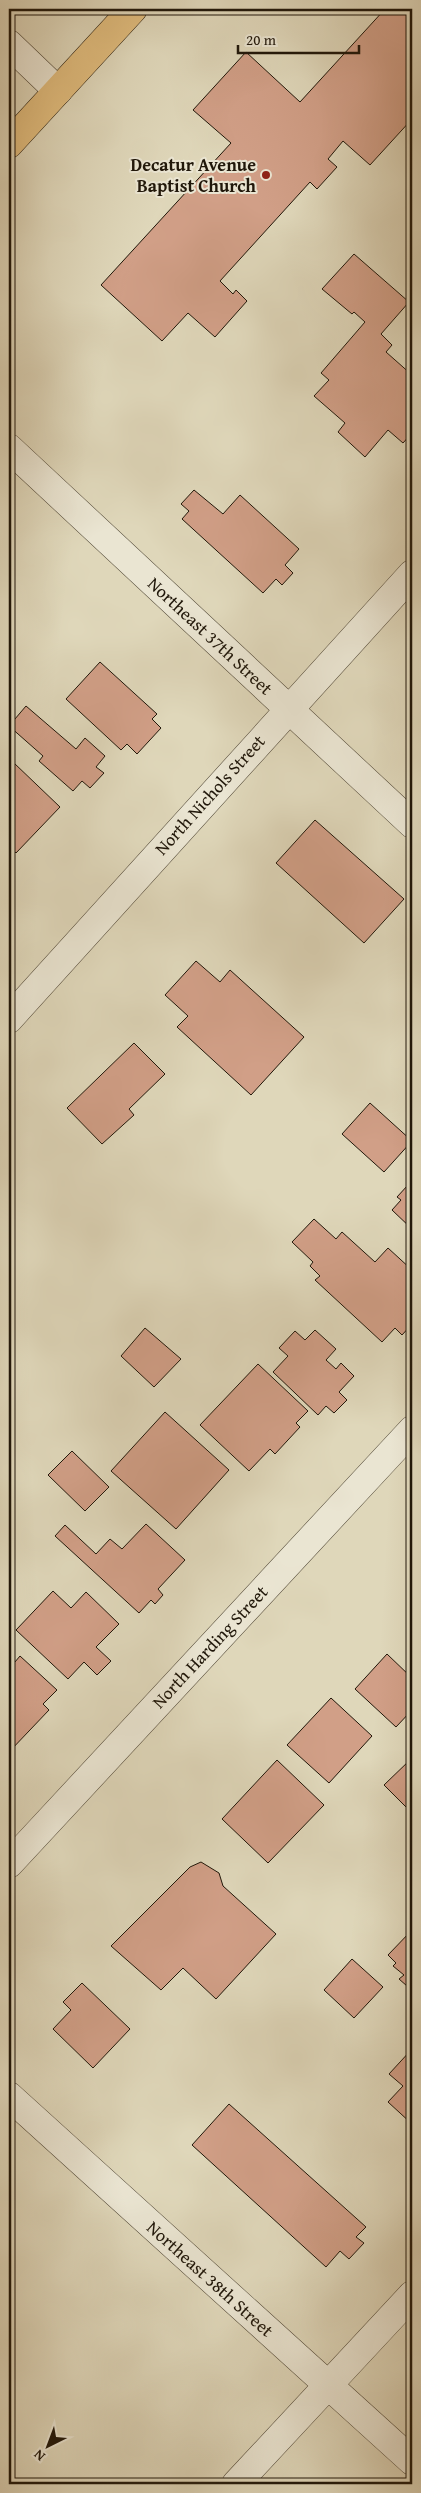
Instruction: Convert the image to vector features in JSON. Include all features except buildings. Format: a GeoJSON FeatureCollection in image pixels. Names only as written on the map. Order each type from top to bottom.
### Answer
{"type":"FeatureCollection","features":[{"type":"Feature","properties":{"kind":"main road"},"geometry":{"type":"LineString","coordinates":[[9,144],[134,9]]}},
{"type":"Feature","properties":{"kind":"street"},"geometry":{"type":"LineString","coordinates":[[9,44],[58,91]]}},
{"type":"Feature","properties":{"kind":"street","name":"Northeast 37th Street"},"geometry":{"type":"LineString","coordinates":[[9,448],[412,824]]}},
{"type":"Feature","properties":{"kind":"street","name":"North Nichols Street"},"geometry":{"type":"LineString","coordinates":[[9,1019],[288,708],[412,574]]}},
{"type":"Feature","properties":{"kind":"street","name":"North Harding Street"},"geometry":{"type":"LineString","coordinates":[[9,1864],[412,1430]]}},
{"type":"Feature","properties":{"kind":"street","name":"Northeast 38th Street"},"geometry":{"type":"LineString","coordinates":[[9,2096],[412,2461]]}},
{"type":"Feature","properties":{"kind":"street"},"geometry":{"type":"LineString","coordinates":[[236,2484],[412,2294]]}},
{"type":"Feature","properties":{"kind":"place","name":"Decatur Avenue Baptist Church"},"geometry":{"type":"Point","coordinates":[266,175]}}]}
